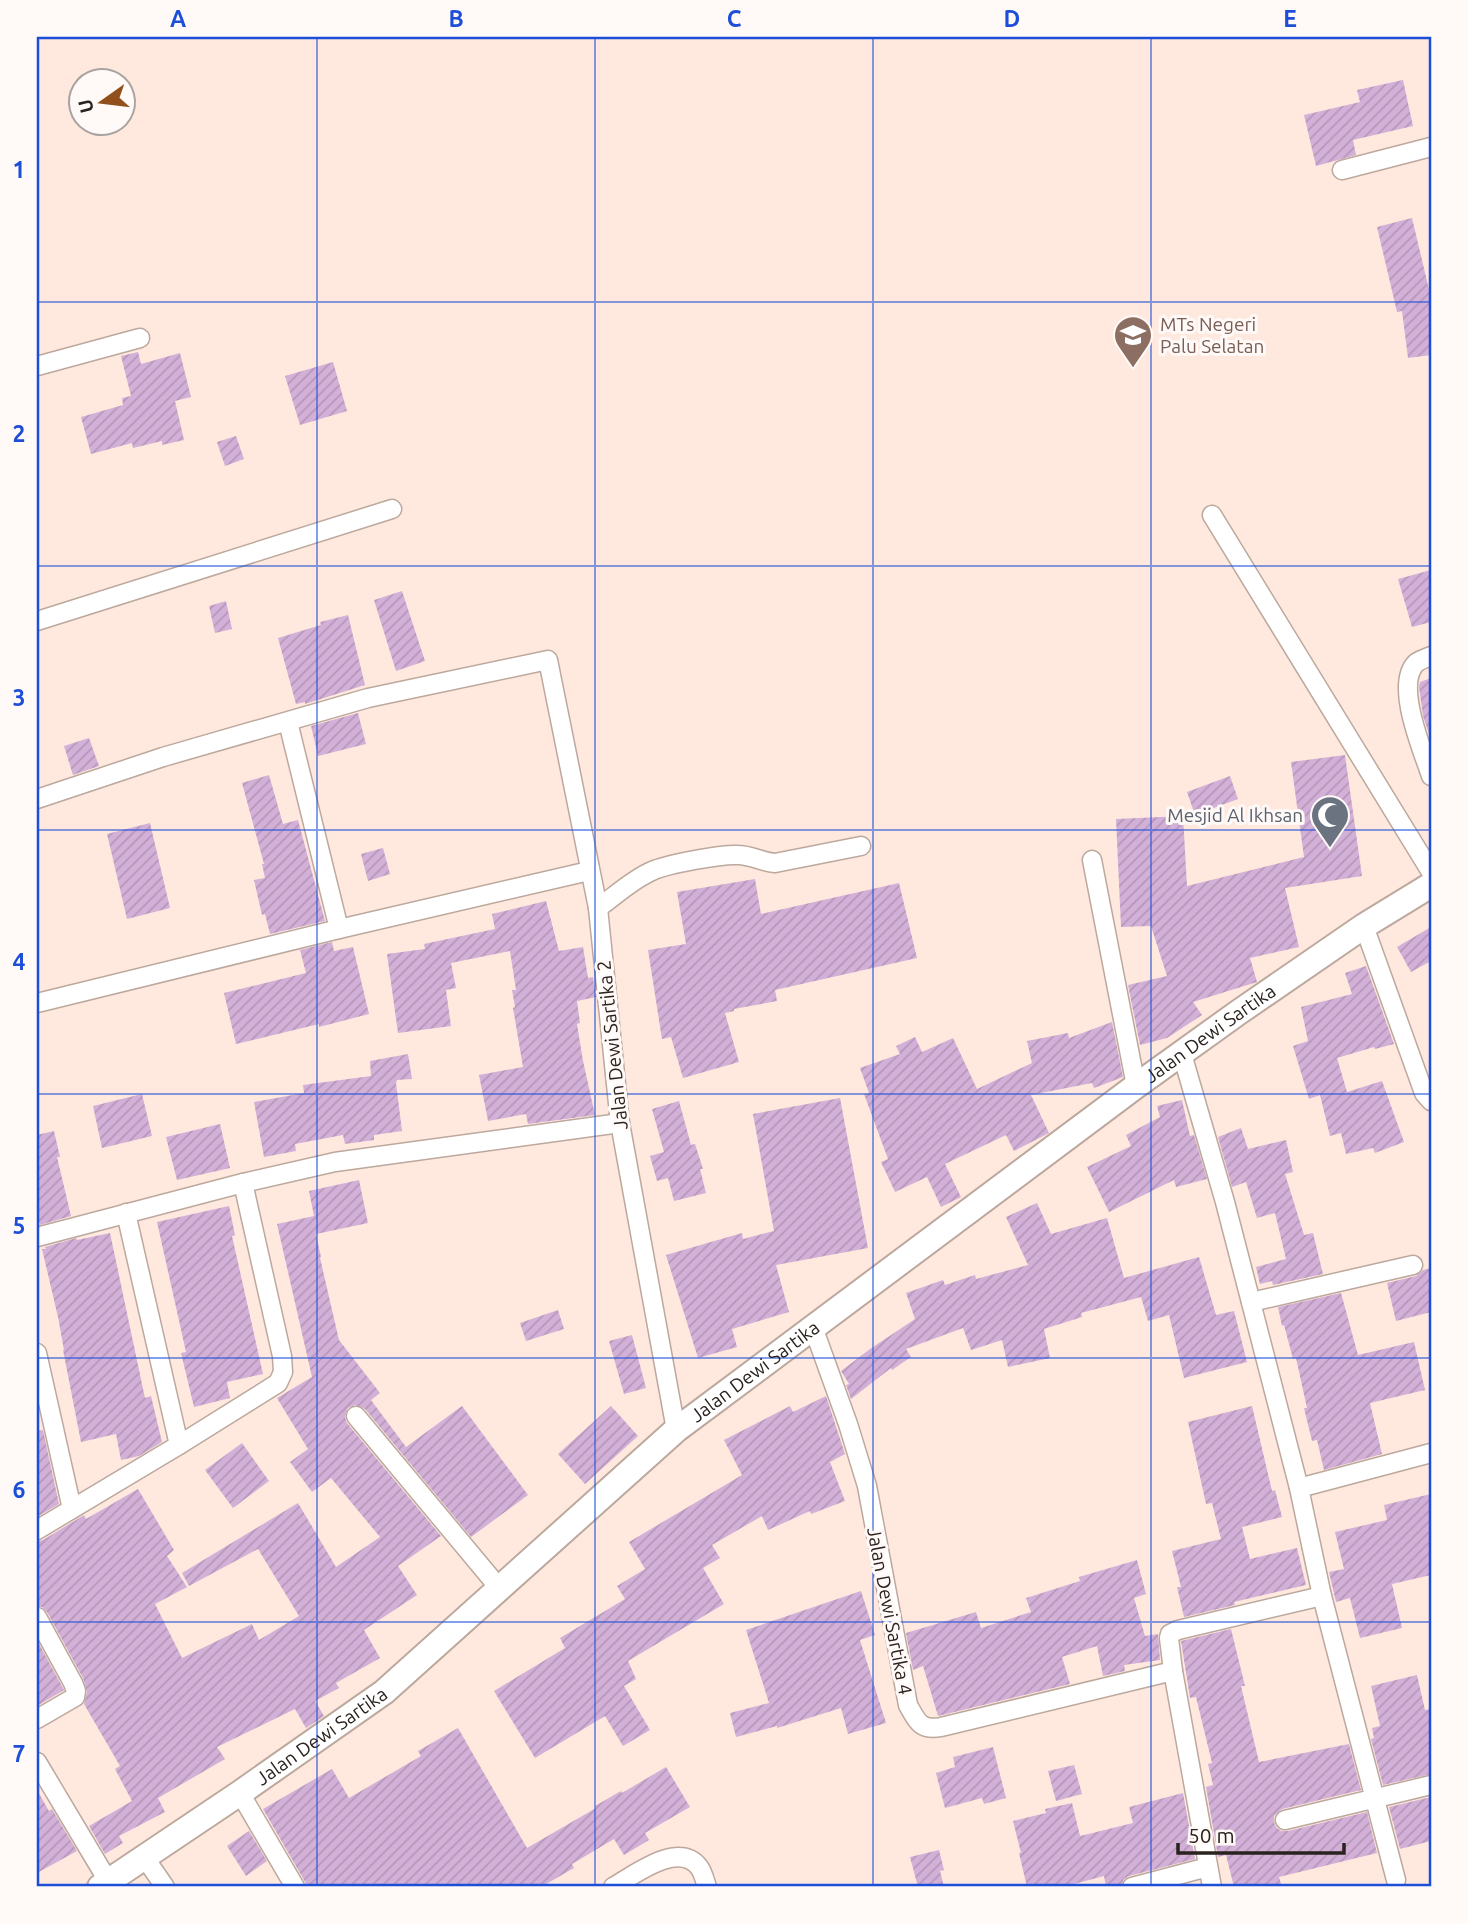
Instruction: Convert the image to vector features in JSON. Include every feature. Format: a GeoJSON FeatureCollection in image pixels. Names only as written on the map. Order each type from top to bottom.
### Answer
{"type":"FeatureCollection","features":[{"type":"Feature","properties":{"kind":"main road","name":"Jalan Dewi Sartika"},"geometry":{"type":"LineString","coordinates":[[104,1884],[384,1692],[676,1430],[1136,1086],[1364,926],[1431,884]]}},
{"type":"Feature","properties":{"kind":"street"},"geometry":{"type":"LineString","coordinates":[[1342,170],[1431,147]]}},
{"type":"Feature","properties":{"kind":"street"},"geometry":{"type":"LineString","coordinates":[[37,366],[140,338]]}},
{"type":"Feature","properties":{"kind":"street"},"geometry":{"type":"LineString","coordinates":[[37,621],[392,509]]}},
{"type":"Feature","properties":{"kind":"street"},"geometry":{"type":"LineString","coordinates":[[1212,515],[1431,872]]}},
{"type":"Feature","properties":{"kind":"street"},"geometry":{"type":"LineString","coordinates":[[1431,656],[1413,667],[1409,678],[1408,698],[1431,776]]}},
{"type":"Feature","properties":{"kind":"street","name":"Jalan Dewi Sartika 2"},"geometry":{"type":"LineString","coordinates":[[288,722],[368,698],[548,660],[598,908],[620,1123],[676,1430]]}},
{"type":"Feature","properties":{"kind":"street"},"geometry":{"type":"LineString","coordinates":[[37,799],[163,757],[288,722],[339,929]]}},
{"type":"Feature","properties":{"kind":"street"},"geometry":{"type":"LineString","coordinates":[[598,908],[643,876],[662,867],[728,855],[747,856],[775,863],[860,846]]}},
{"type":"Feature","properties":{"kind":"street"},"geometry":{"type":"LineString","coordinates":[[1092,860],[1136,1086]]}},
{"type":"Feature","properties":{"kind":"street"},"geometry":{"type":"LineString","coordinates":[[37,1003],[589,871]]}},
{"type":"Feature","properties":{"kind":"street"},"geometry":{"type":"LineString","coordinates":[[1364,926],[1424,1093],[1431,1101]]}},
{"type":"Feature","properties":{"kind":"street"},"geometry":{"type":"LineString","coordinates":[[1182,1054],[1251,1302],[1299,1488],[1322,1596],[1396,1880]]}},
{"type":"Feature","properties":{"kind":"street"},"geometry":{"type":"LineString","coordinates":[[37,1237],[243,1183],[363,1157],[620,1123]]}},
{"type":"Feature","properties":{"kind":"street"},"geometry":{"type":"LineString","coordinates":[[37,1530],[278,1382],[283,1372],[282,1356],[243,1183]]}},
{"type":"Feature","properties":{"kind":"street"},"geometry":{"type":"LineString","coordinates":[[126,1213],[179,1445]]}},
{"type":"Feature","properties":{"kind":"street"},"geometry":{"type":"LineString","coordinates":[[1251,1302],[1413,1265]]}},
{"type":"Feature","properties":{"kind":"street","name":"Jalan Dewi Sartika 4"},"geometry":{"type":"LineString","coordinates":[[813,1327],[867,1486],[908,1705],[918,1723],[930,1729],[941,1727],[1173,1671]]}},
{"type":"Feature","properties":{"kind":"street"},"geometry":{"type":"LineString","coordinates":[[37,1353],[72,1509]]}},
{"type":"Feature","properties":{"kind":"street"},"geometry":{"type":"LineString","coordinates":[[356,1416],[500,1589]]}},
{"type":"Feature","properties":{"kind":"street"},"geometry":{"type":"LineString","coordinates":[[1299,1488],[1431,1453]]}},
{"type":"Feature","properties":{"kind":"street"},"geometry":{"type":"LineString","coordinates":[[1212,1887],[1169,1637],[1173,1632],[1322,1596]]}},
{"type":"Feature","properties":{"kind":"street"},"geometry":{"type":"LineString","coordinates":[[37,1617],[76,1691],[75,1697],[37,1719]]}},
{"type":"Feature","properties":{"kind":"street"},"geometry":{"type":"LineString","coordinates":[[37,1762],[104,1884]]}},
{"type":"Feature","properties":{"kind":"street"},"geometry":{"type":"LineString","coordinates":[[1285,1819],[1431,1785]]}},
{"type":"Feature","properties":{"kind":"street"},"geometry":{"type":"LineString","coordinates":[[240,1793],[295,1887]]}},
{"type":"Feature","properties":{"kind":"street"},"geometry":{"type":"LineString","coordinates":[[145,1857],[165,1887]]}},
{"type":"Feature","properties":{"kind":"street"},"geometry":{"type":"LineString","coordinates":[[613,1887],[658,1861],[680,1857],[699,1867],[707,1887]]}},
{"type":"Feature","properties":{"kind":"street"},"geometry":{"type":"LineString","coordinates":[[1132,1887],[1208,1867]]}},
{"type":"Feature","properties":{"kind":"building"},"geometry":{"type":"Polygon","coordinates":[[[1403,80],[1413,126],[1353,140],[1356,155],[1316,166],[1304,115],[1360,102],[1357,90],[1403,80]]]}},
{"type":"Feature","properties":{"kind":"building"},"geometry":{"type":"Polygon","coordinates":[[[1412,218],[1431,298],[1431,355],[1408,358],[1402,311],[1397,312],[1377,227],[1412,218]]]}},
{"type":"Feature","properties":{"kind":"building"},"geometry":{"type":"Polygon","coordinates":[[[138,352],[141,364],[180,353],[191,397],[175,401],[184,440],[162,445],[162,441],[133,448],[132,443],[91,454],[81,417],[123,405],[122,398],[131,396],[121,356],[138,352]]]}},
{"type":"Feature","properties":{"kind":"building"},"geometry":{"type":"Polygon","coordinates":[[[333,362],[347,411],[300,425],[285,376],[333,362]]]}},
{"type":"Feature","properties":{"kind":"building"},"geometry":{"type":"Polygon","coordinates":[[[236,436],[244,459],[225,466],[217,442],[236,436]]]}},
{"type":"Feature","properties":{"kind":"building"},"geometry":{"type":"Polygon","coordinates":[[[1431,570],[1431,622],[1412,627],[1398,579],[1431,570]]]}},
{"type":"Feature","properties":{"kind":"building"},"geometry":{"type":"Polygon","coordinates":[[[402,591],[425,661],[396,671],[374,600],[402,591]]]}},
{"type":"Feature","properties":{"kind":"building"},"geometry":{"type":"Polygon","coordinates":[[[226,601],[232,629],[215,633],[209,606],[226,601]]]}},
{"type":"Feature","properties":{"kind":"building"},"geometry":{"type":"Polygon","coordinates":[[[348,615],[365,685],[305,704],[296,704],[278,638],[348,615]]]}},
{"type":"Feature","properties":{"kind":"building"},"geometry":{"type":"Polygon","coordinates":[[[1431,678],[1430,737],[1423,716],[1419,687],[1420,682],[1431,678]]]}},
{"type":"Feature","properties":{"kind":"building"},"geometry":{"type":"Polygon","coordinates":[[[358,713],[366,744],[318,756],[311,726],[358,713]]]}},
{"type":"Feature","properties":{"kind":"building"},"geometry":{"type":"Polygon","coordinates":[[[89,738],[99,766],[73,775],[64,746],[89,738]]]}},
{"type":"Feature","properties":{"kind":"building"},"geometry":{"type":"Polygon","coordinates":[[[1345,755],[1362,876],[1285,888],[1299,947],[1250,958],[1257,982],[1193,1002],[1202,1015],[1167,1038],[1140,1045],[1128,985],[1167,976],[1151,926],[1121,927],[1116,819],[1183,816],[1187,886],[1304,857],[1291,762],[1345,755]]]}},
{"type":"Feature","properties":{"kind":"building"},"geometry":{"type":"Polygon","coordinates":[[[269,775],[283,824],[298,820],[325,921],[270,934],[265,914],[262,915],[254,880],[265,878],[264,864],[242,783],[269,775]]]}},
{"type":"Feature","properties":{"kind":"building"},"geometry":{"type":"Polygon","coordinates":[[[1230,776],[1238,799],[1195,815],[1187,792],[1230,776]]]}},
{"type":"Feature","properties":{"kind":"building"},"geometry":{"type":"Polygon","coordinates":[[[150,823],[170,908],[127,919],[107,834],[150,823]]]}},
{"type":"Feature","properties":{"kind":"building"},"geometry":{"type":"Polygon","coordinates":[[[383,848],[390,874],[368,881],[361,854],[383,848]]]}},
{"type":"Feature","properties":{"kind":"building"},"geometry":{"type":"Polygon","coordinates":[[[755,879],[761,914],[899,883],[917,958],[775,990],[777,1001],[725,1013],[739,1062],[683,1078],[671,1037],[662,1039],[648,950],[686,944],[677,892],[755,879]]]}},
{"type":"Feature","properties":{"kind":"building"},"geometry":{"type":"Polygon","coordinates":[[[546,901],[559,951],[583,947],[588,978],[593,977],[596,997],[577,1001],[580,1023],[577,1024],[595,1115],[528,1124],[526,1114],[488,1121],[479,1075],[523,1067],[513,1008],[512,990],[516,990],[510,951],[451,963],[456,988],[446,990],[451,1026],[398,1033],[387,954],[425,949],[424,944],[495,929],[492,914],[546,901]]]}},
{"type":"Feature","properties":{"kind":"building"},"geometry":{"type":"Polygon","coordinates":[[[1431,927],[1431,961],[1411,972],[1397,947],[1431,927]]]}},
{"type":"Feature","properties":{"kind":"building"},"geometry":{"type":"Polygon","coordinates":[[[332,942],[334,951],[353,947],[369,1014],[236,1044],[224,993],[306,973],[300,950],[332,942]]]}},
{"type":"Feature","properties":{"kind":"building"},"geometry":{"type":"Polygon","coordinates":[[[1366,966],[1394,1044],[1337,1058],[1347,1092],[1382,1081],[1404,1142],[1375,1153],[1373,1148],[1346,1154],[1341,1133],[1330,1136],[1320,1095],[1309,1099],[1293,1046],[1308,1041],[1301,1007],[1352,994],[1345,973],[1366,966]]]}},
{"type":"Feature","properties":{"kind":"building"},"geometry":{"type":"Polygon","coordinates":[[[1112,1022],[1123,1077],[1094,1088],[1092,1083],[1031,1095],[1049,1133],[1014,1151],[1006,1135],[945,1164],[961,1197],[941,1207],[927,1177],[895,1192],[881,1162],[888,1159],[864,1094],[869,1093],[860,1068],[900,1054],[896,1046],[915,1037],[922,1052],[953,1038],[977,1089],[1032,1063],[1027,1041],[1068,1033],[1069,1038],[1112,1022]]]}},
{"type":"Feature","properties":{"kind":"building"},"geometry":{"type":"Polygon","coordinates":[[[408,1054],[412,1079],[397,1080],[396,1083],[402,1131],[374,1135],[374,1140],[345,1144],[343,1135],[295,1144],[296,1151],[264,1157],[254,1102],[304,1093],[303,1085],[371,1076],[370,1061],[408,1054]]]}},
{"type":"Feature","properties":{"kind":"building"},"geometry":{"type":"Polygon","coordinates":[[[142,1094],[152,1136],[102,1148],[93,1106],[142,1094]]]}},
{"type":"Feature","properties":{"kind":"building"},"geometry":{"type":"Polygon","coordinates":[[[840,1098],[868,1248],[776,1265],[789,1312],[732,1329],[737,1347],[698,1358],[666,1255],[742,1233],[743,1239],[774,1231],[753,1114],[840,1098]]]}},
{"type":"Feature","properties":{"kind":"building"},"geometry":{"type":"Polygon","coordinates":[[[1182,1100],[1190,1136],[1194,1135],[1207,1179],[1176,1187],[1174,1180],[1109,1212],[1087,1167],[1131,1146],[1126,1135],[1160,1117],[1157,1106],[1182,1100]]]}},
{"type":"Feature","properties":{"kind":"building"},"geometry":{"type":"Polygon","coordinates":[[[679,1101],[691,1145],[695,1144],[703,1169],[700,1169],[706,1193],[674,1201],[668,1178],[657,1181],[650,1156],[664,1152],[652,1109],[679,1101]]]}},
{"type":"Feature","properties":{"kind":"building"},"geometry":{"type":"Polygon","coordinates":[[[220,1124],[230,1168],[177,1180],[166,1137],[220,1124]]]}},
{"type":"Feature","properties":{"kind":"building"},"geometry":{"type":"Polygon","coordinates":[[[1241,1128],[1248,1149],[1286,1140],[1293,1172],[1285,1174],[1304,1235],[1313,1233],[1323,1274],[1273,1285],[1272,1281],[1260,1284],[1256,1267],[1286,1259],[1275,1213],[1257,1218],[1246,1182],[1232,1187],[1218,1137],[1241,1128]]]}},
{"type":"Feature","properties":{"kind":"building"},"geometry":{"type":"Polygon","coordinates":[[[54,1131],[60,1157],[57,1157],[71,1216],[40,1225],[37,1213],[37,1135],[54,1131]]]}},
{"type":"Feature","properties":{"kind":"building"},"geometry":{"type":"Polygon","coordinates":[[[359,1180],[368,1223],[316,1234],[339,1340],[380,1393],[371,1400],[406,1447],[462,1406],[528,1495],[471,1537],[365,1409],[355,1405],[348,1408],[345,1417],[347,1423],[441,1536],[398,1566],[417,1595],[364,1630],[380,1658],[336,1683],[339,1688],[315,1701],[324,1716],[306,1728],[295,1709],[217,1747],[225,1759],[158,1798],[165,1812],[119,1836],[123,1843],[105,1854],[89,1826],[132,1801],[115,1769],[120,1766],[84,1704],[87,1692],[83,1678],[47,1612],[37,1606],[37,1541],[84,1515],[86,1519],[138,1489],[174,1550],[167,1556],[187,1587],[155,1604],[182,1658],[252,1624],[259,1640],[299,1616],[258,1549],[189,1586],[182,1573],[298,1503],[336,1567],[380,1537],[331,1478],[312,1492],[290,1462],[308,1449],[277,1398],[312,1377],[277,1224],[314,1216],[309,1191],[359,1180]]]}},
{"type":"Feature","properties":{"kind":"building"},"geometry":{"type":"Polygon","coordinates":[[[1037,1203],[1051,1234],[1107,1218],[1124,1278],[1199,1257],[1216,1315],[1234,1311],[1247,1362],[1184,1378],[1169,1315],[1148,1321],[1141,1297],[1081,1313],[1082,1317],[1044,1329],[1050,1358],[1008,1367],[1002,1340],[971,1350],[963,1328],[906,1349],[911,1357],[892,1370],[891,1368],[851,1399],[846,1385],[849,1384],[841,1371],[915,1319],[906,1293],[943,1280],[945,1285],[975,1275],[976,1279],[1028,1265],[1006,1217],[1037,1203]]]}},
{"type":"Feature","properties":{"kind":"building"},"geometry":{"type":"Polygon","coordinates":[[[229,1206],[235,1235],[232,1236],[263,1374],[227,1382],[230,1398],[194,1407],[181,1353],[186,1352],[157,1222],[229,1206]]]}},
{"type":"Feature","properties":{"kind":"building"},"geometry":{"type":"Polygon","coordinates":[[[110,1233],[145,1398],[151,1396],[162,1442],[139,1456],[121,1460],[116,1434],[81,1442],[58,1317],[42,1249],[76,1238],[77,1240],[110,1233]]]}},
{"type":"Feature","properties":{"kind":"building"},"geometry":{"type":"Polygon","coordinates":[[[1431,1268],[1431,1312],[1396,1321],[1387,1283],[1416,1276],[1431,1268]]]}},
{"type":"Feature","properties":{"kind":"building"},"geometry":{"type":"Polygon","coordinates":[[[1341,1293],[1358,1355],[1414,1342],[1425,1390],[1370,1403],[1382,1454],[1324,1470],[1317,1440],[1312,1441],[1296,1358],[1293,1359],[1278,1307],[1341,1293]]]}},
{"type":"Feature","properties":{"kind":"building"},"geometry":{"type":"Polygon","coordinates":[[[558,1310],[564,1329],[526,1341],[520,1323],[558,1310]]]}},
{"type":"Feature","properties":{"kind":"building"},"geometry":{"type":"Polygon","coordinates":[[[632,1335],[646,1388],[624,1394],[609,1341],[632,1335]]]}},
{"type":"Feature","properties":{"kind":"building"},"geometry":{"type":"Polygon","coordinates":[[[826,1396],[845,1454],[830,1462],[845,1501],[811,1514],[810,1511],[768,1530],[762,1516],[712,1545],[720,1558],[703,1568],[724,1604],[628,1661],[636,1679],[624,1686],[650,1730],[623,1746],[605,1716],[535,1758],[494,1691],[565,1648],[560,1638],[625,1599],[617,1586],[645,1569],[629,1542],[742,1475],[724,1440],[790,1406],[793,1412],[826,1396]]]}},
{"type":"Feature","properties":{"kind":"building"},"geometry":{"type":"Polygon","coordinates":[[[611,1406],[638,1436],[585,1484],[558,1454],[611,1406]]]}},
{"type":"Feature","properties":{"kind":"building"},"geometry":{"type":"Polygon","coordinates":[[[1252,1406],[1272,1491],[1275,1490],[1282,1517],[1242,1527],[1250,1559],[1297,1548],[1306,1585],[1184,1617],[1177,1587],[1181,1587],[1172,1551],[1221,1539],[1212,1503],[1206,1504],[1188,1422],[1252,1406]]]}},
{"type":"Feature","properties":{"kind":"building"},"geometry":{"type":"Polygon","coordinates":[[[43,1430],[59,1504],[37,1517],[37,1431],[43,1430]]]}},
{"type":"Feature","properties":{"kind":"building"},"geometry":{"type":"Polygon","coordinates":[[[242,1443],[269,1481],[233,1508],[205,1470],[242,1443]]]}},
{"type":"Feature","properties":{"kind":"building"},"geometry":{"type":"Polygon","coordinates":[[[1431,1494],[1431,1575],[1392,1584],[1402,1628],[1360,1638],[1350,1598],[1336,1602],[1329,1572],[1344,1569],[1335,1532],[1387,1520],[1384,1505],[1431,1494]]]}},
{"type":"Feature","properties":{"kind":"building"},"geometry":{"type":"Polygon","coordinates":[[[1137,1560],[1146,1594],[1134,1598],[1145,1636],[1158,1634],[1160,1660],[1124,1665],[1125,1671],[1103,1676],[1097,1646],[1062,1657],[1070,1684],[938,1716],[923,1666],[913,1670],[906,1633],[976,1612],[981,1628],[1031,1612],[1026,1598],[1080,1581],[1079,1577],[1137,1560]]]}},
{"type":"Feature","properties":{"kind":"building"},"geometry":{"type":"Polygon","coordinates":[[[861,1591],[875,1635],[860,1640],[886,1723],[848,1734],[841,1708],[777,1728],[736,1737],[730,1713],[769,1703],[746,1630],[861,1591]]]}},
{"type":"Feature","properties":{"kind":"building"},"geometry":{"type":"Polygon","coordinates":[[[1231,1629],[1259,1762],[1349,1744],[1361,1790],[1282,1809],[1274,1816],[1276,1827],[1281,1831],[1288,1831],[1367,1812],[1377,1853],[1279,1877],[1282,1887],[1234,1887],[1226,1855],[1218,1857],[1206,1787],[1213,1785],[1208,1764],[1212,1763],[1196,1697],[1190,1698],[1181,1641],[1231,1629]]]}},
{"type":"Feature","properties":{"kind":"building"},"geometry":{"type":"Polygon","coordinates":[[[37,1640],[64,1690],[37,1706],[37,1640]]]}},
{"type":"Feature","properties":{"kind":"building"},"geometry":{"type":"Polygon","coordinates":[[[1417,1675],[1425,1710],[1431,1709],[1431,1774],[1383,1785],[1371,1739],[1374,1738],[1372,1728],[1380,1726],[1371,1686],[1417,1675]]]}},
{"type":"Feature","properties":{"kind":"building"},"geometry":{"type":"Polygon","coordinates":[[[458,1728],[527,1848],[666,1767],[690,1807],[645,1833],[649,1840],[624,1855],[614,1839],[572,1864],[574,1868],[541,1887],[308,1887],[263,1809],[332,1769],[349,1798],[421,1756],[418,1751],[458,1728]]]}},
{"type":"Feature","properties":{"kind":"building"},"geometry":{"type":"Polygon","coordinates":[[[993,1747],[1006,1798],[984,1804],[982,1798],[945,1808],[936,1773],[955,1767],[953,1757],[993,1747]]]}},
{"type":"Feature","properties":{"kind":"building"},"geometry":{"type":"Polygon","coordinates":[[[1074,1765],[1082,1794],[1056,1801],[1048,1771],[1074,1765]]]}},
{"type":"Feature","properties":{"kind":"building"},"geometry":{"type":"Polygon","coordinates":[[[37,1790],[49,1811],[52,1809],[77,1851],[37,1873],[37,1790]]]}},
{"type":"Feature","properties":{"kind":"building"},"geometry":{"type":"Polygon","coordinates":[[[1183,1793],[1195,1859],[1129,1876],[1121,1886],[1115,1887],[1106,1887],[1104,1876],[1063,1887],[1027,1887],[1013,1821],[1046,1813],[1045,1809],[1072,1803],[1080,1836],[1133,1823],[1129,1807],[1183,1793]]]}},
{"type":"Feature","properties":{"kind":"building"},"geometry":{"type":"Polygon","coordinates":[[[1431,1797],[1431,1841],[1400,1849],[1389,1807],[1431,1797]]]}},
{"type":"Feature","properties":{"kind":"building"},"geometry":{"type":"Polygon","coordinates":[[[249,1831],[267,1861],[246,1876],[227,1846],[249,1831]]]}},
{"type":"Feature","properties":{"kind":"building"},"geometry":{"type":"Polygon","coordinates":[[[939,1850],[944,1870],[940,1871],[944,1887],[918,1887],[910,1857],[939,1850]]]}},
{"type":"Feature","properties":{"kind":"place","name":"MTs Negeri Palu Selatan"},"geometry":{"type":"Point","coordinates":[1133,369]}},
{"type":"Feature","properties":{"kind":"place","name":"Mesjid Al Ikhsan"},"geometry":{"type":"Point","coordinates":[1330,849]}}]}
